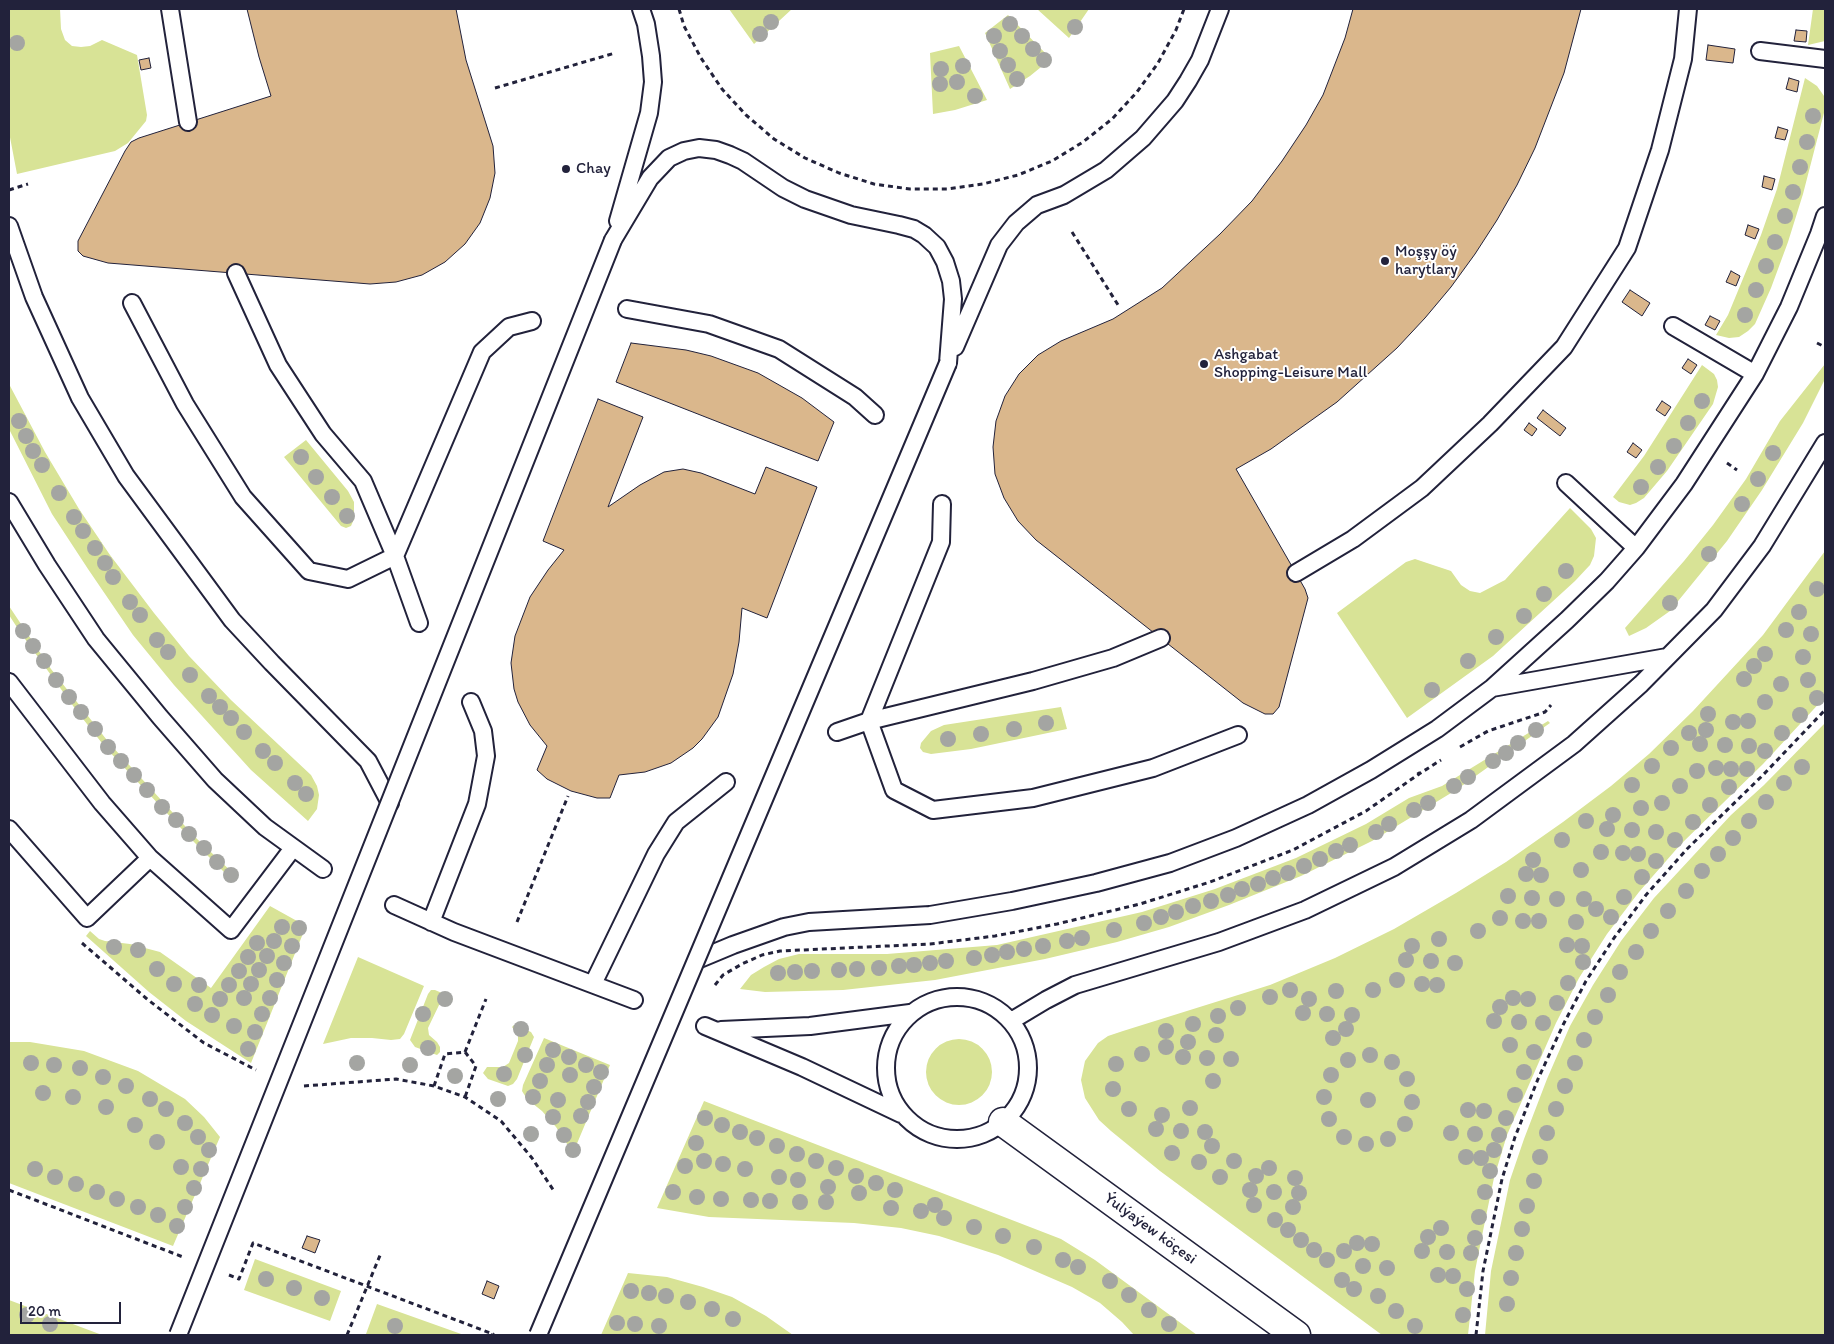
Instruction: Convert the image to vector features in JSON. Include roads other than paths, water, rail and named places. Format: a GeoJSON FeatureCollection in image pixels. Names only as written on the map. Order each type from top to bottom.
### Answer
{"type":"FeatureCollection","features":[{"type":"Feature","properties":{"kind":"street","name":"Ýulýaýew köçesi"},"geometry":{"type":"LineString","coordinates":[[1003,1122],[1296,1335]]}},
{"type":"Feature","properties":{"kind":"lane"},"geometry":{"type":"LineString","coordinates":[[170,9],[188,122]]}},
{"type":"Feature","properties":{"kind":"lane"},"geometry":{"type":"LineString","coordinates":[[178,1335],[613,240],[649,113],[652,82],[651,56],[646,24],[641,9]]}},
{"type":"Feature","properties":{"kind":"lane"},"geometry":{"type":"LineString","coordinates":[[538,1335],[999,245],[1016,223],[1037,205],[1064,195],[1106,170],[1125,155],[1148,132],[1175,101],[1192,74],[1220,9]]}},
{"type":"Feature","properties":{"kind":"lane"},"geometry":{"type":"LineString","coordinates":[[1296,574],[1354,539],[1422,488],[1490,424],[1564,347],[1627,248],[1660,150],[1683,59],[1688,9]]}},
{"type":"Feature","properties":{"kind":"lane"},"geometry":{"type":"LineString","coordinates":[[1760,51],[1825,59]]}},
{"type":"Feature","properties":{"kind":"lane"},"geometry":{"type":"LineString","coordinates":[[613,240],[650,178],[669,158],[684,151],[700,148],[716,150],[730,155],[743,161],[783,188],[805,199],[851,215],[899,224],[914,229],[937,247],[945,262],[951,281],[953,299],[948,363]]}},
{"type":"Feature","properties":{"kind":"lane"},"geometry":{"type":"LineString","coordinates":[[698,960],[734,944],[784,926],[809,922],[930,915],[1012,901],[1096,883],[1170,863],[1236,838],[1308,805],[1437,729],[1492,688],[1567,620],[1607,581],[1636,548],[1684,484],[1755,374],[1789,307],[1825,216]]}},
{"type":"Feature","properties":{"kind":"lane"},"geometry":{"type":"LineString","coordinates":[[9,226],[34,297],[80,398],[126,476],[232,620],[368,761],[390,803]]}},
{"type":"Feature","properties":{"kind":"lane"},"geometry":{"type":"LineString","coordinates":[[236,273],[278,365],[323,434],[363,481],[395,556],[419,624]]}},
{"type":"Feature","properties":{"kind":"lane"},"geometry":{"type":"LineString","coordinates":[[132,303],[185,404],[243,497],[310,571],[348,579],[395,556],[482,352],[509,327],[532,321]]}},
{"type":"Feature","properties":{"kind":"lane"},"geometry":{"type":"LineString","coordinates":[[627,308],[709,324],[780,349],[855,397],[875,415]]}},
{"type":"Feature","properties":{"kind":"lane"},"geometry":{"type":"LineString","coordinates":[[1673,326],[1755,374]]}},
{"type":"Feature","properties":{"kind":"lane"},"geometry":{"type":"LineString","coordinates":[[1011,1021],[1075,985],[1228,938],[1305,910],[1394,867],[1471,820],[1574,744],[1641,684],[1714,610],[1762,546],[1825,443]]}},
{"type":"Feature","properties":{"kind":"lane"},"geometry":{"type":"LineString","coordinates":[[1566,484],[1636,548]]}},
{"type":"Feature","properties":{"kind":"lane"},"geometry":{"type":"LineString","coordinates":[[942,504],[941,542],[869,721],[894,790],[933,810],[1032,798],[1153,768],[1238,735]]}},
{"type":"Feature","properties":{"kind":"lane"},"geometry":{"type":"LineString","coordinates":[[11,511],[96,639],[160,718],[215,780],[265,827],[323,869]]}},
{"type":"Feature","properties":{"kind":"lane"},"geometry":{"type":"LineString","coordinates":[[837,732],[869,721],[1032,681],[1113,658],[1161,638]]}},
{"type":"Feature","properties":{"kind":"lane"},"geometry":{"type":"LineString","coordinates":[[1492,688],[1667,657]]}},
{"type":"Feature","properties":{"kind":"lane"},"geometry":{"type":"LineString","coordinates":[[9,682],[102,803],[150,858],[232,930],[293,848]]}},
{"type":"Feature","properties":{"kind":"lane"},"geometry":{"type":"LineString","coordinates":[[431,922],[477,804],[486,756],[483,731],[471,702]]}},
{"type":"Feature","properties":{"kind":"lane"},"geometry":{"type":"LineString","coordinates":[[593,984],[656,854],[676,822],[726,782]]}},
{"type":"Feature","properties":{"kind":"lane"},"geometry":{"type":"LineString","coordinates":[[9,829],[86,918],[150,858]]}},
{"type":"Feature","properties":{"kind":"lane"},"geometry":{"type":"LineString","coordinates":[[394,904],[454,932],[634,1000]]}},
{"type":"Feature","properties":{"kind":"lane"},"geometry":{"type":"LineString","coordinates":[[962,996],[981,1000],[997,1009],[1011,1021],[1022,1037],[1027,1055],[1028,1074],[1024,1092],[1016,1108],[1003,1122],[987,1132],[970,1138],[951,1139],[933,1135],[916,1127],[902,1114],[892,1098],[887,1081],[886,1062],[890,1044],[898,1027],[910,1013],[926,1003],[944,997],[962,996]]}},
{"type":"Feature","properties":{"kind":"lane"},"geometry":{"type":"LineString","coordinates":[[902,1114],[802,1067],[710,1028],[810,1026],[910,1013]]}},
{"type":"Feature","properties":{"kind":"place","name":"Chay"},"geometry":{"type":"Point","coordinates":[566,169]}},
{"type":"Feature","properties":{"kind":"place","name":"Moşşy öý harytlary"},"geometry":{"type":"Point","coordinates":[1385,261]}},
{"type":"Feature","properties":{"kind":"place","name":"Ashgabat Shopping-Leisure Mall"},"geometry":{"type":"Point","coordinates":[1204,364]}}]}
